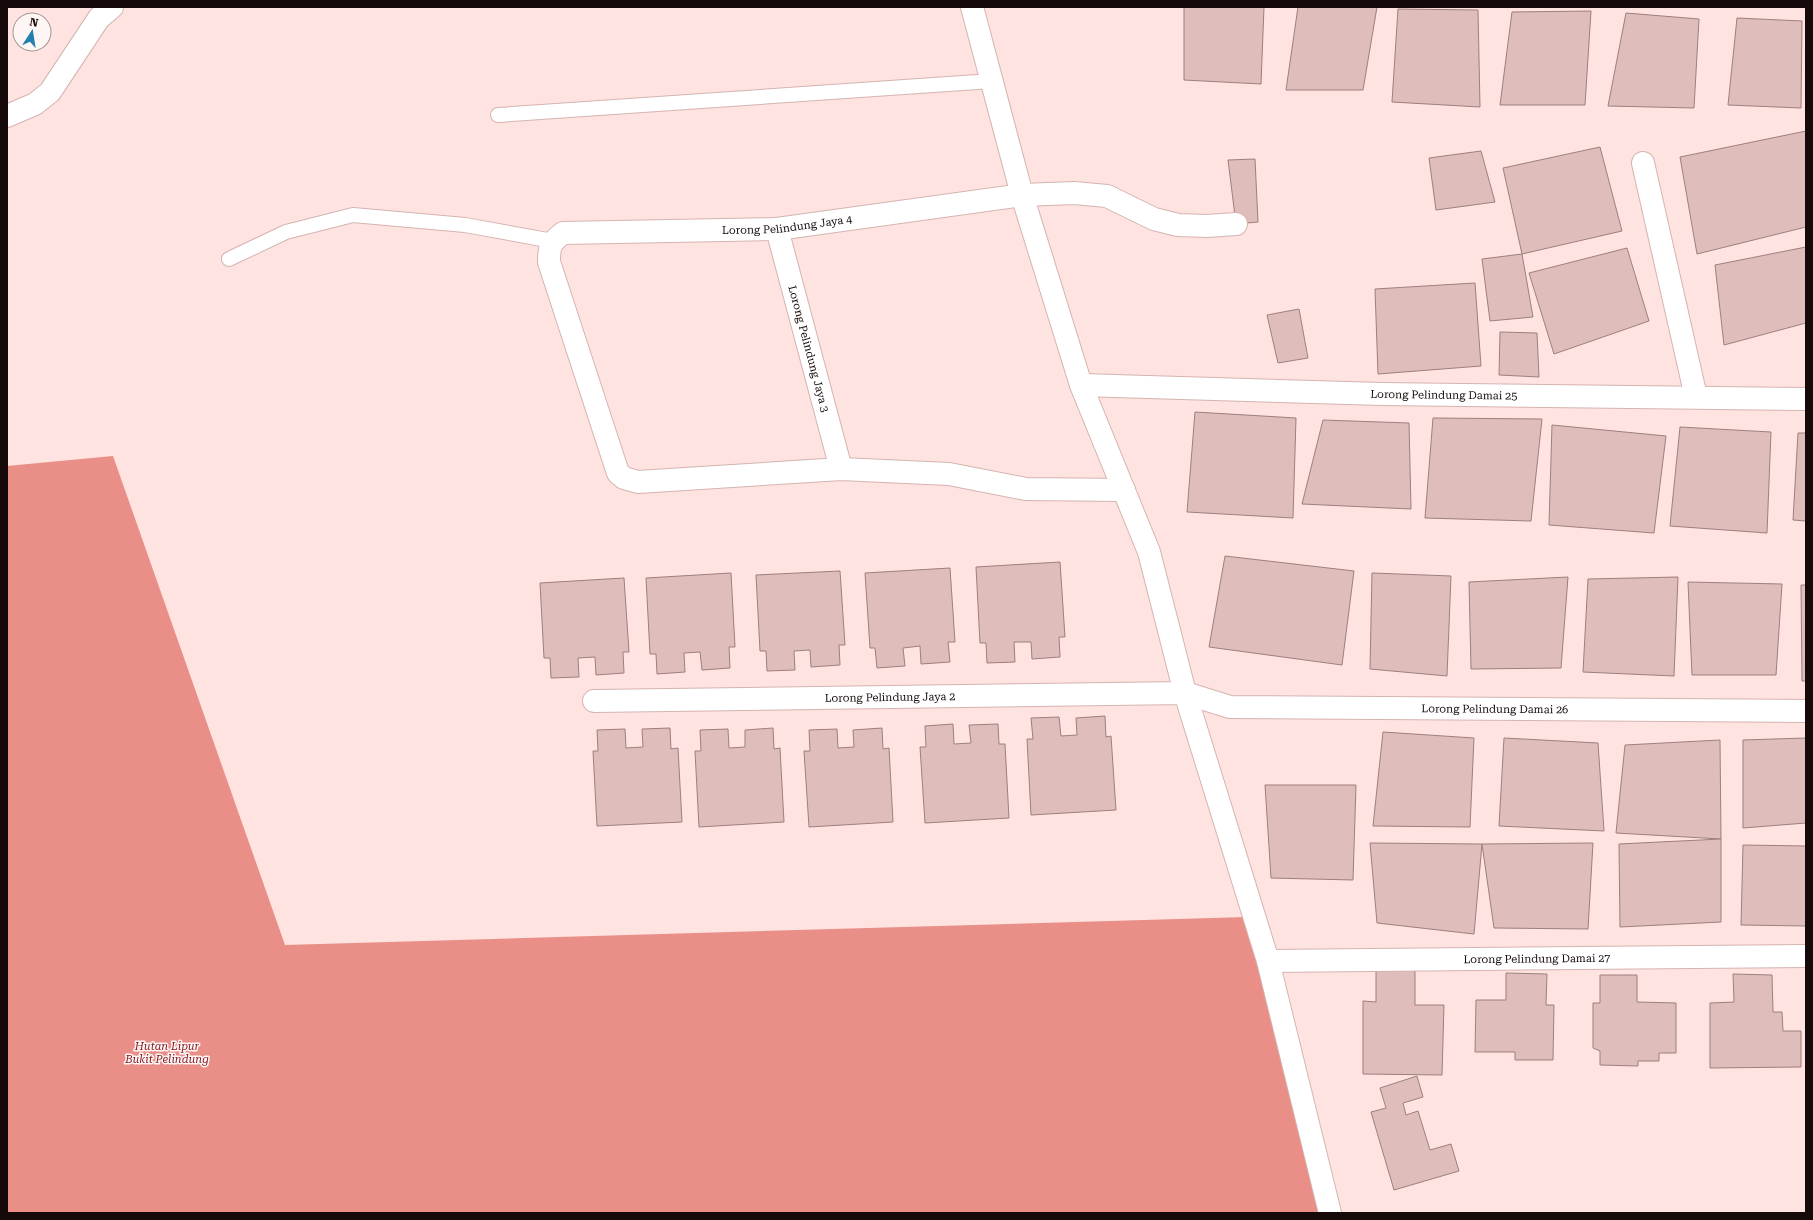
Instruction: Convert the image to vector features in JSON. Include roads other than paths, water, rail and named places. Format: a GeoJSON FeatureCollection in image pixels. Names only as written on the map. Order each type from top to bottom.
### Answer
{"type":"FeatureCollection","features":[{"type":"Feature","properties":{"kind":"street"},"geometry":{"type":"LineString","coordinates":[[7,116],[35,104],[50,92],[99,18],[112,7]]}},
{"type":"Feature","properties":{"kind":"street"},"geometry":{"type":"LineString","coordinates":[[972,7],[1022,195],[1081,386],[1149,552],[1185,693],[1268,961],[1330,1213]]}},
{"type":"Feature","properties":{"kind":"street"},"geometry":{"type":"LineString","coordinates":[[1643,162],[1696,397]]}},
{"type":"Feature","properties":{"kind":"street","name":"Lorong Pelindung Jaya 4"},"geometry":{"type":"LineString","coordinates":[[553,241],[563,233],[777,229],[1022,195],[1090,194],[1107,196],[1154,219],[1178,225],[1207,226],[1236,224]]}},
{"type":"Feature","properties":{"kind":"street","name":"Lorong Pelindung Jaya 3"},"geometry":{"type":"LineString","coordinates":[[777,229],[841,469]]}},
{"type":"Feature","properties":{"kind":"street"},"geometry":{"type":"LineString","coordinates":[[553,241],[549,249],[549,262],[618,473],[624,478],[638,482],[841,469],[936,473],[1026,489],[1124,490]]}},
{"type":"Feature","properties":{"kind":"street","name":"Lorong Pelindung Damai 25"},"geometry":{"type":"LineString","coordinates":[[1081,386],[1382,394],[1806,399]]}},
{"type":"Feature","properties":{"kind":"street","name":"Lorong Pelindung Jaya 2"},"geometry":{"type":"LineString","coordinates":[[594,701],[1185,693]]}},
{"type":"Feature","properties":{"kind":"street","name":"Lorong Pelindung Damai 26"},"geometry":{"type":"LineString","coordinates":[[1185,693],[1230,707],[1806,711]]}},
{"type":"Feature","properties":{"kind":"street","name":"Lorong Pelindung Damai 27"},"geometry":{"type":"LineString","coordinates":[[1268,961],[1806,956]]}},
{"type":"Feature","properties":{"kind":"lane"},"geometry":{"type":"LineString","coordinates":[[498,115],[992,81]]}},
{"type":"Feature","properties":{"kind":"lane"},"geometry":{"type":"LineString","coordinates":[[229,259],[286,232],[353,215],[465,225],[553,241]]}},
{"type":"Feature","properties":{"kind":"park label","name":"Hutan Lipur Bukit Pelindung"},"geometry":{"type":"Point","coordinates":[167,1052]}}]}
